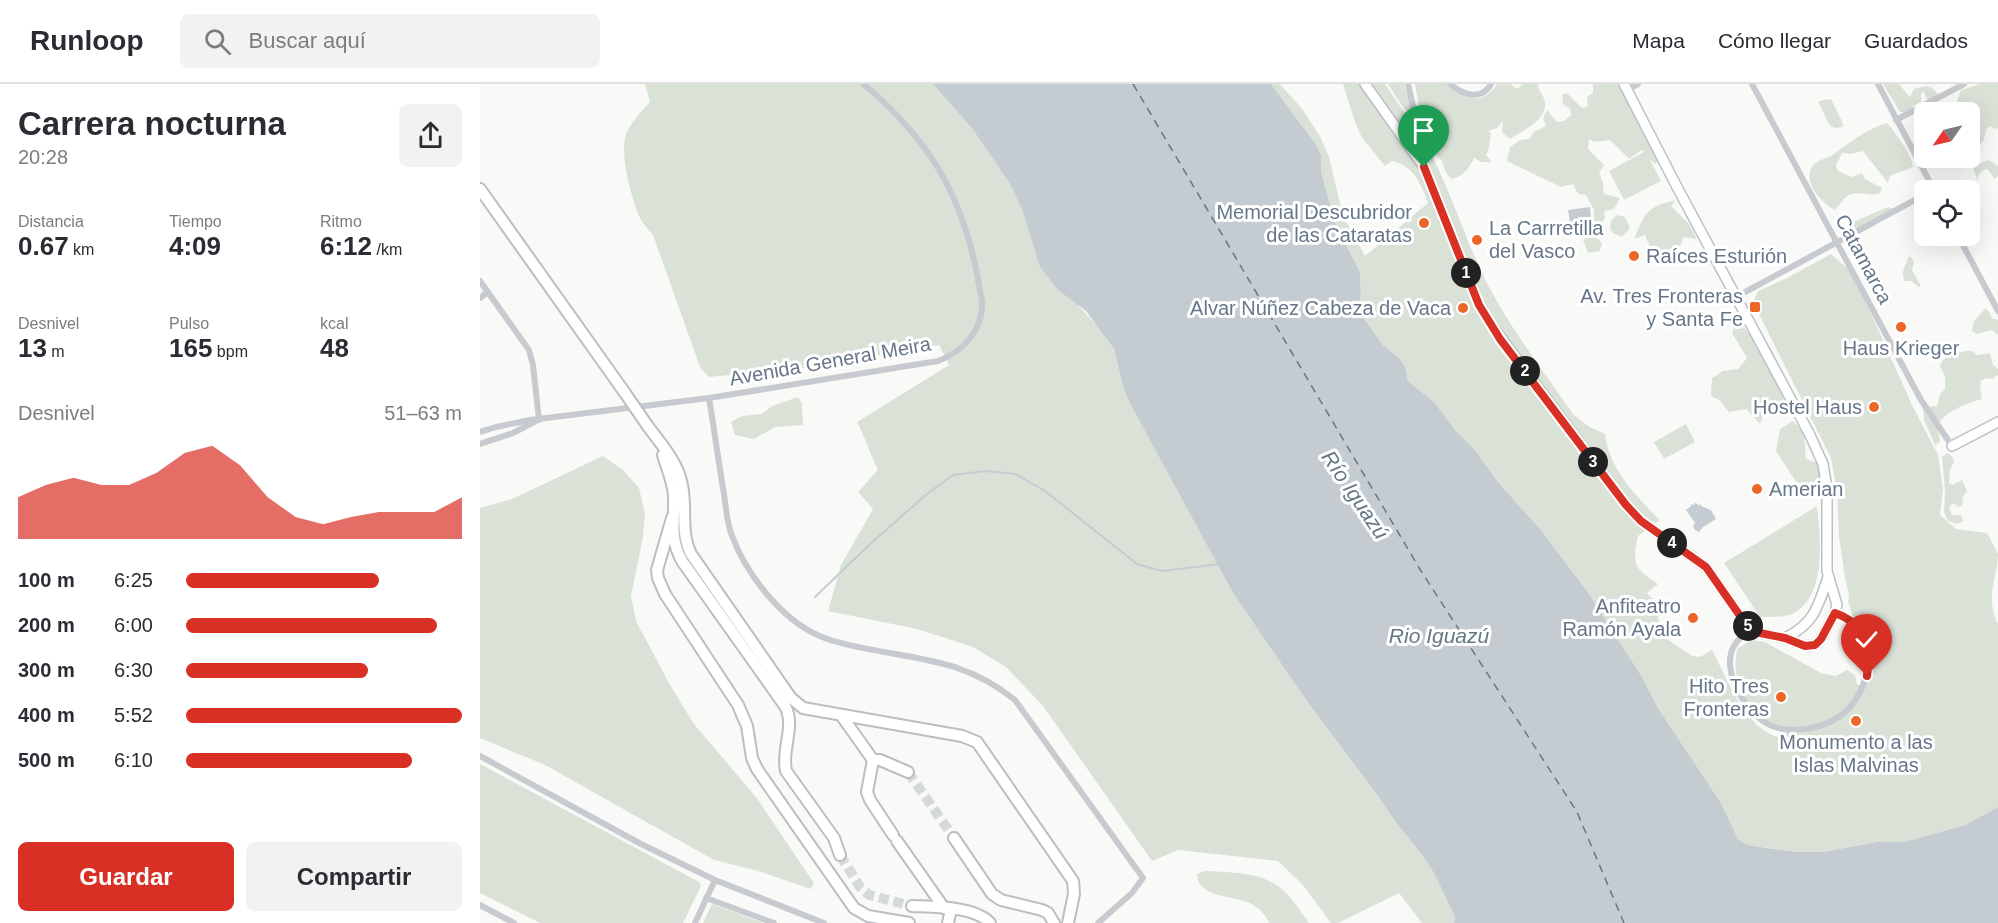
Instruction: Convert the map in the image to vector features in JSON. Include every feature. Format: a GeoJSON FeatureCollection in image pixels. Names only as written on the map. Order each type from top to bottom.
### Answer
{"type":"FeatureCollection","features":[{"type":"Feature","properties":{"kind":"highway"},"geometry":{"type":"LineString","coordinates":[[480,189],[676,466],[682,482],[685,542],[691,554],[797,704],[803,708],[962,736],[977,742],[1073,881],[1074,894],[1068,923]]}},
{"type":"Feature","properties":{"kind":"highway"},"geometry":{"type":"LineString","coordinates":[[662,446],[671,475],[674,497],[672,518],[675,548],[788,711],[790,720],[786,771],[834,838],[840,855]]}},
{"type":"Feature","properties":{"kind":"highway"},"geometry":{"type":"LineString","coordinates":[[672,518],[658,564],[657,578],[743,716],[747,726],[752,758],[757,769],[854,908],[868,916],[909,923]]}},
{"type":"Feature","properties":{"kind":"highway"},"geometry":{"type":"LineString","coordinates":[[840,715],[873,760],[867,792],[870,800],[947,908],[948,923]]}},
{"type":"Feature","properties":{"kind":"highway"},"geometry":{"type":"LineString","coordinates":[[873,760],[880,760],[908,772]]}},
{"type":"Feature","properties":{"kind":"highway"},"geometry":{"type":"LineString","coordinates":[[954,838],[992,894],[1001,900],[1048,913],[1054,923]]}},
{"type":"Feature","properties":{"kind":"highway"},"geometry":{"type":"LineString","coordinates":[[912,906],[947,908],[980,915],[990,923]]}},
{"type":"Feature","properties":{"kind":"main road"},"geometry":{"type":"LineString","coordinates":[[1365,84],[1424,167],[1479,305],[1500,339],[1626,505],[1641,521],[1706,567],[1745,623],[1755,632],[1785,638],[1805,646],[1815,645],[1821,639],[1837,605],[1828,576],[1827,489],[1823,464],[1810,435],[1626,87]]}},
{"type":"Feature","properties":{"kind":"main road"},"geometry":{"type":"LineString","coordinates":[[1952,446],[1998,422]]}},
{"type":"Feature","properties":{"kind":"main road"},"geometry":{"type":"LineString","coordinates":[[1785,638],[1797,632],[1814,615],[1828,576]]}},
{"type":"Feature","properties":{"kind":"street","name":"Avenida General Meira"},"geometry":{"type":"LineString","coordinates":[[480,432],[511,423],[709,398],[938,361],[953,355],[966,344],[976,326],[982,307],[977,270],[966,230],[950,192],[929,154],[863,84]]}},
{"type":"Feature","properties":{"kind":"street"},"geometry":{"type":"LineString","coordinates":[[1405,141],[1417,124],[1408,84]]}},
{"type":"Feature","properties":{"kind":"street"},"geometry":{"type":"LineString","coordinates":[[1450,84],[1460,92],[1471,96],[1487,91],[1491,84]]}},
{"type":"Feature","properties":{"kind":"street"},"geometry":{"type":"LineString","coordinates":[[1626,87],[1638,84]]}},
{"type":"Feature","properties":{"kind":"street","name":"Catamarca"},"geometry":{"type":"LineString","coordinates":[[1752,84],[1921,400],[1952,446]]}},
{"type":"Feature","properties":{"kind":"street"},"geometry":{"type":"LineString","coordinates":[[1878,84],[1929,180]]}},
{"type":"Feature","properties":{"kind":"street"},"geometry":{"type":"LineString","coordinates":[[1896,120],[1964,84]]}},
{"type":"Feature","properties":{"kind":"street"},"geometry":{"type":"LineString","coordinates":[[1736,297],[1914,201]]}},
{"type":"Feature","properties":{"kind":"street"},"geometry":{"type":"LineString","coordinates":[[1964,246],[1996,300],[1998,311]]}},
{"type":"Feature","properties":{"kind":"street"},"geometry":{"type":"LineString","coordinates":[[480,281],[529,350],[533,365],[539,420]]}},
{"type":"Feature","properties":{"kind":"street"},"geometry":{"type":"LineString","coordinates":[[480,298],[488,292]]}},
{"type":"Feature","properties":{"kind":"street"},"geometry":{"type":"LineString","coordinates":[[709,398],[730,531],[740,555],[765,592],[781,609],[821,637],[950,664],[997,685],[1015,700],[1143,878],[1132,893],[1098,923]]}},
{"type":"Feature","properties":{"kind":"street","name":"Avenida General Meira"},"geometry":{"type":"LineString","coordinates":[[480,444],[513,433],[539,420]]}},
{"type":"Feature","properties":{"kind":"street"},"geometry":{"type":"LineString","coordinates":[[1755,632],[1740,637],[1735,643],[1730,661],[1731,675],[1739,695],[1767,725],[1779,729],[1814,728],[1828,723],[1850,708],[1859,695],[1867,676],[1869,661],[1867,645],[1861,630],[1850,619],[1835,613]]}},
{"type":"Feature","properties":{"kind":"street"},"geometry":{"type":"LineString","coordinates":[[480,756],[641,844],[715,880],[824,923]]}},
{"type":"Feature","properties":{"kind":"street"},"geometry":{"type":"LineString","coordinates":[[695,923],[715,880]]}},
{"type":"Feature","properties":{"kind":"street"},"geometry":{"type":"LineString","coordinates":[[706,898],[774,923]]}},
{"type":"Feature","properties":{"kind":"street"},"geometry":{"type":"LineString","coordinates":[[480,905],[514,923]]}},
{"type":"Feature","properties":{"kind":"shaded area"},"geometry":{"type":"Polygon","coordinates":[[[645,84],[933,84],[974,131],[1010,184],[1023,212],[1077,304],[1114,349],[1124,390],[1233,593],[1306,700],[1423,856],[1434,873],[1455,917],[1454,923],[1422,923],[1399,893],[1338,923],[1331,923],[1303,885],[1278,861],[1178,850],[1152,861],[1043,706],[1006,667],[973,647],[917,629],[828,611],[841,565],[873,509],[858,492],[878,470],[857,422],[949,365],[939,345],[805,368],[709,377],[700,367],[653,235],[637,212],[627,176],[625,140],[637,116],[650,102],[645,84]]]}},
{"type":"Feature","properties":{"kind":"shaded area"},"geometry":{"type":"Polygon","coordinates":[[[1271,84],[1280,84],[1303,110],[1321,138],[1329,157],[1343,216],[1365,256],[1428,203],[1411,171],[1400,163],[1392,161],[1385,166],[1362,138],[1343,84],[1385,84],[1424,141],[1415,84],[1450,84],[1468,97],[1480,98],[1486,96],[1497,84],[1511,84],[1517,89],[1523,84],[1538,84],[1545,102],[1545,109],[1538,120],[1510,139],[1502,132],[1503,120],[1497,128],[1488,131],[1491,133],[1486,155],[1492,162],[1481,162],[1474,158],[1465,172],[1451,179],[1442,161],[1428,148],[1481,271],[1512,326],[1573,414],[1588,426],[1605,434],[1612,459],[1625,481],[1660,520],[1638,536],[1635,560],[1644,574],[1658,584],[1647,593],[1660,606],[1658,616],[1661,635],[1692,656],[1700,657],[1712,650],[1731,688],[1749,716],[1758,726],[1776,737],[1790,731],[1762,719],[1747,701],[1737,679],[1737,649],[1751,640],[1765,642],[1821,673],[1836,676],[1847,670],[1855,675],[1857,685],[1868,683],[1868,668],[1848,601],[1849,595],[1839,537],[1837,491],[1831,458],[1753,302],[1758,291],[1831,254],[1848,269],[1938,455],[1943,489],[1940,515],[1956,529],[1987,533],[1998,554],[1992,604],[1998,624],[1998,807],[1965,825],[1904,842],[1876,842],[1823,852],[1798,852],[1748,845],[1738,839],[1721,803],[1658,708],[1642,677],[1587,591],[1540,529],[1498,482],[1475,450],[1457,432],[1433,401],[1408,381],[1405,366],[1383,345],[1358,310],[1361,295],[1360,272],[1335,223],[1321,171],[1321,155],[1315,143],[1271,84]]]}},
{"type":"Feature","properties":{"kind":"shaded area"},"geometry":{"type":"Polygon","coordinates":[[[1388,84],[1404,84],[1411,106],[1410,114],[1402,106],[1388,84]]]}},
{"type":"Feature","properties":{"kind":"shaded area"},"geometry":{"type":"Polygon","coordinates":[[[1593,84],[1619,84],[1659,161],[1655,164],[1649,158],[1661,181],[1624,200],[1609,171],[1644,152],[1642,150],[1629,159],[1610,140],[1594,142],[1589,139],[1588,149],[1604,165],[1599,173],[1604,194],[1620,198],[1614,209],[1604,211],[1605,218],[1596,232],[1593,221],[1594,210],[1586,195],[1578,194],[1573,184],[1561,187],[1507,161],[1510,147],[1520,140],[1529,139],[1534,132],[1546,126],[1543,118],[1547,110],[1557,122],[1564,121],[1571,115],[1570,109],[1563,104],[1562,95],[1567,93],[1582,108],[1588,106],[1587,97],[1593,93],[1593,84]]]}},
{"type":"Feature","properties":{"kind":"shaded area"},"geometry":{"type":"Polygon","coordinates":[[[1883,84],[1899,84],[1910,97],[1914,89],[1925,86],[1933,88],[1938,94],[1937,97],[1928,101],[1924,92],[1921,93],[1921,102],[1914,102],[1909,112],[1900,112],[1883,84]]]}},
{"type":"Feature","properties":{"kind":"shaded area"},"geometry":{"type":"Polygon","coordinates":[[[1980,84],[1998,84],[1998,128],[1990,126],[1980,144],[1980,102],[1957,102],[1961,90],[1980,84]]]}},
{"type":"Feature","properties":{"kind":"shaded area"},"geometry":{"type":"Polygon","coordinates":[[[1831,99],[1843,127],[1830,126],[1818,102],[1831,99]]]}},
{"type":"Feature","properties":{"kind":"shaded area"},"geometry":{"type":"Polygon","coordinates":[[[1887,123],[1906,150],[1913,167],[1890,176],[1888,183],[1863,151],[1851,154],[1842,153],[1836,165],[1838,171],[1852,177],[1862,173],[1865,179],[1882,188],[1879,194],[1849,195],[1835,210],[1830,207],[1812,187],[1810,175],[1813,166],[1866,132],[1887,123]]]}},
{"type":"Feature","properties":{"kind":"shaded area"},"geometry":{"type":"Polygon","coordinates":[[[1989,160],[1998,166],[1998,176],[1995,179],[1987,169],[1982,171],[1978,180],[1973,169],[1980,168],[1983,162],[1989,160]]]}},
{"type":"Feature","properties":{"kind":"shaded area"},"geometry":{"type":"Polygon","coordinates":[[[1676,200],[1671,206],[1689,224],[1697,239],[1684,237],[1677,253],[1651,250],[1645,235],[1634,239],[1645,216],[1653,208],[1676,200]]]}},
{"type":"Feature","properties":{"kind":"shaded area"},"geometry":{"type":"Polygon","coordinates":[[[1888,207],[1894,209],[1847,237],[1841,234],[1842,227],[1888,207]]]}},
{"type":"Feature","properties":{"kind":"shaded area"},"geometry":{"type":"Polygon","coordinates":[[[1617,215],[1625,217],[1630,228],[1622,237],[1610,229],[1611,221],[1617,215]]]}},
{"type":"Feature","properties":{"kind":"shaded area"},"geometry":{"type":"Polygon","coordinates":[[[1593,235],[1602,243],[1600,251],[1588,253],[1583,240],[1593,235]]]}},
{"type":"Feature","properties":{"kind":"shaded area"},"geometry":{"type":"Polygon","coordinates":[[[1908,257],[1911,257],[1914,262],[1912,270],[1921,286],[1919,287],[1911,281],[1905,281],[1903,277],[1908,257]]]}},
{"type":"Feature","properties":{"kind":"shaded area"},"geometry":{"type":"Polygon","coordinates":[[[1985,309],[1992,318],[1998,320],[1998,335],[1992,330],[1977,334],[1972,331],[1974,321],[1985,309]]]}},
{"type":"Feature","properties":{"kind":"shaded area"},"geometry":{"type":"Polygon","coordinates":[[[1737,321],[1756,343],[1763,360],[1776,376],[1782,391],[1784,406],[1777,413],[1764,413],[1760,424],[1746,409],[1729,412],[1719,400],[1711,396],[1712,378],[1723,371],[1738,369],[1747,358],[1732,333],[1737,321]]]}},
{"type":"Feature","properties":{"kind":"shaded area"},"geometry":{"type":"Polygon","coordinates":[[[1972,351],[1977,355],[1990,353],[1993,365],[1998,369],[1998,375],[1993,379],[1986,378],[1981,381],[1982,399],[1963,405],[1944,417],[1938,427],[1940,442],[1935,445],[1924,420],[1923,407],[1937,406],[1940,394],[1945,389],[1945,377],[1940,365],[1945,358],[1972,351]]]}},
{"type":"Feature","properties":{"kind":"shaded area"},"geometry":{"type":"Polygon","coordinates":[[[798,397],[802,403],[803,425],[775,427],[754,439],[735,435],[731,422],[742,416],[762,414],[772,406],[798,397]]]}},
{"type":"Feature","properties":{"kind":"shaded area"},"geometry":{"type":"Polygon","coordinates":[[[1793,421],[1804,433],[1806,459],[1821,464],[1822,483],[1816,491],[1796,482],[1776,451],[1780,429],[1793,421]]]}},
{"type":"Feature","properties":{"kind":"shaded area"},"geometry":{"type":"Polygon","coordinates":[[[1686,424],[1695,442],[1664,459],[1654,442],[1686,424]]]}},
{"type":"Feature","properties":{"kind":"shaded area"},"geometry":{"type":"Polygon","coordinates":[[[1947,453],[1952,456],[1954,462],[1950,470],[1949,483],[1952,485],[1962,480],[1967,491],[1962,498],[1961,506],[1958,507],[1954,503],[1949,507],[1952,515],[1961,515],[1963,521],[1957,524],[1948,521],[1944,512],[1942,457],[1947,453]]]}},
{"type":"Feature","properties":{"kind":"shaded area"},"geometry":{"type":"Polygon","coordinates":[[[603,456],[623,470],[639,488],[645,514],[643,537],[631,596],[636,621],[694,724],[756,797],[814,883],[811,889],[758,871],[714,860],[545,765],[480,738],[480,508],[512,499],[603,456]]]}},
{"type":"Feature","properties":{"kind":"shaded area"},"geometry":{"type":"Polygon","coordinates":[[[1817,506],[1820,548],[1817,578],[1813,591],[1806,603],[1792,614],[1760,617],[1724,563],[1817,506]]]}},
{"type":"Feature","properties":{"kind":"shaded area"},"geometry":{"type":"Polygon","coordinates":[[[480,764],[699,882],[701,886],[683,923],[540,923],[480,893],[480,764]]]}},
{"type":"Feature","properties":{"kind":"shaded area"},"geometry":{"type":"Polygon","coordinates":[[[1204,871],[1242,874],[1270,881],[1287,894],[1309,923],[1270,923],[1253,905],[1210,892],[1204,888],[1197,874],[1204,871]]]}},
{"type":"Feature","properties":{"kind":"shaded area"},"geometry":{"type":"Polygon","coordinates":[[[712,904],[763,923],[703,923],[712,904]]]}},
{"type":"Feature","properties":{"kind":"water","name":"Rio Iguazú"},"geometry":{"type":"Polygon","coordinates":[[[933,84],[1271,84],[1315,143],[1321,155],[1321,171],[1335,223],[1360,272],[1361,295],[1358,310],[1383,345],[1405,366],[1408,381],[1433,401],[1457,432],[1475,450],[1498,482],[1540,529],[1587,591],[1642,677],[1658,708],[1721,803],[1738,839],[1748,845],[1767,848],[1823,852],[1876,842],[1904,842],[1965,825],[1998,807],[1998,923],[1454,923],[1455,917],[1434,873],[1423,856],[1306,700],[1233,593],[1131,405],[1124,390],[1114,349],[1086,311],[1057,289],[1040,267],[1023,212],[1010,184],[974,131],[933,84]]]}},
{"type":"Feature","properties":{"kind":"water"},"geometry":{"type":"Polygon","coordinates":[[[1590,207],[1591,219],[1570,222],[1568,210],[1590,207]]]}},
{"type":"Feature","properties":{"kind":"water"},"geometry":{"type":"Polygon","coordinates":[[[1695,503],[1711,510],[1716,519],[1699,532],[1695,530],[1693,526],[1695,523],[1686,510],[1695,503]]]}},
{"type":"Feature","properties":{"kind":"waterway"},"geometry":{"type":"LineString","coordinates":[[815,597],[927,494],[953,475],[986,471],[1016,474],[1045,491],[1137,564],[1162,571],[1220,564]]}},
{"type":"Feature","properties":{"kind":"ferry route"},"geometry":{"type":"LineString","coordinates":[[1133,84],[1421,571],[1577,812],[1624,923]]}},
{"type":"Feature","properties":{"kind":"tunnel"},"geometry":{"type":"LineString","coordinates":[[908,772],[954,838]]}},
{"type":"Feature","properties":{"kind":"tunnel"},"geometry":{"type":"LineString","coordinates":[[840,855],[860,887],[869,895],[912,906]]}},
{"type":"Feature","properties":{"kind":"place","name":"Memorial Descubridor de las Cataratas"},"geometry":{"type":"Point","coordinates":[1424,223]}},
{"type":"Feature","properties":{"kind":"place","name":"La Carrretilla del Vasco"},"geometry":{"type":"Point","coordinates":[1477,240]}},
{"type":"Feature","properties":{"kind":"place","name":"Raíces Esturión"},"geometry":{"type":"Point","coordinates":[1634,256]}},
{"type":"Feature","properties":{"kind":"place","name":"Av. Tres Fronteras y Santa Fe"},"geometry":{"type":"Point","coordinates":[1755,307]}},
{"type":"Feature","properties":{"kind":"place","name":"Alvar Núñez Cabeza de Vaca"},"geometry":{"type":"Point","coordinates":[1463,308]}},
{"type":"Feature","properties":{"kind":"place","name":"Haus Krieger"},"geometry":{"type":"Point","coordinates":[1901,327]}},
{"type":"Feature","properties":{"kind":"place","name":"Hostel Haus"},"geometry":{"type":"Point","coordinates":[1874,407]}},
{"type":"Feature","properties":{"kind":"place","name":"Amerian"},"geometry":{"type":"Point","coordinates":[1757,489]}},
{"type":"Feature","properties":{"kind":"place","name":"Anfiteatro Ramón Ayala"},"geometry":{"type":"Point","coordinates":[1693,618]}},
{"type":"Feature","properties":{"kind":"place","name":"Hito Tres Fronteras"},"geometry":{"type":"Point","coordinates":[1781,697]}},
{"type":"Feature","properties":{"kind":"place","name":"Monumento a las Islas Malvinas"},"geometry":{"type":"Point","coordinates":[1856,721]}},
{"type":"Feature","properties":{"kind":"route"},"geometry":{"type":"LineString","coordinates":[[1424,167],[1479,305],[1500,339],[1626,505],[1655,532],[1706,567],[1734,609],[1755,632],[1785,638],[1805,646],[1815,645],[1821,639],[1835,613],[1850,619],[1861,630],[1867,645],[1869,661],[1867,676]]}},
{"type":"Feature","properties":{"kind":"water label","name":"Río Iguazú"},"geometry":{"type":"Point","coordinates":[1355,495]}}]}
